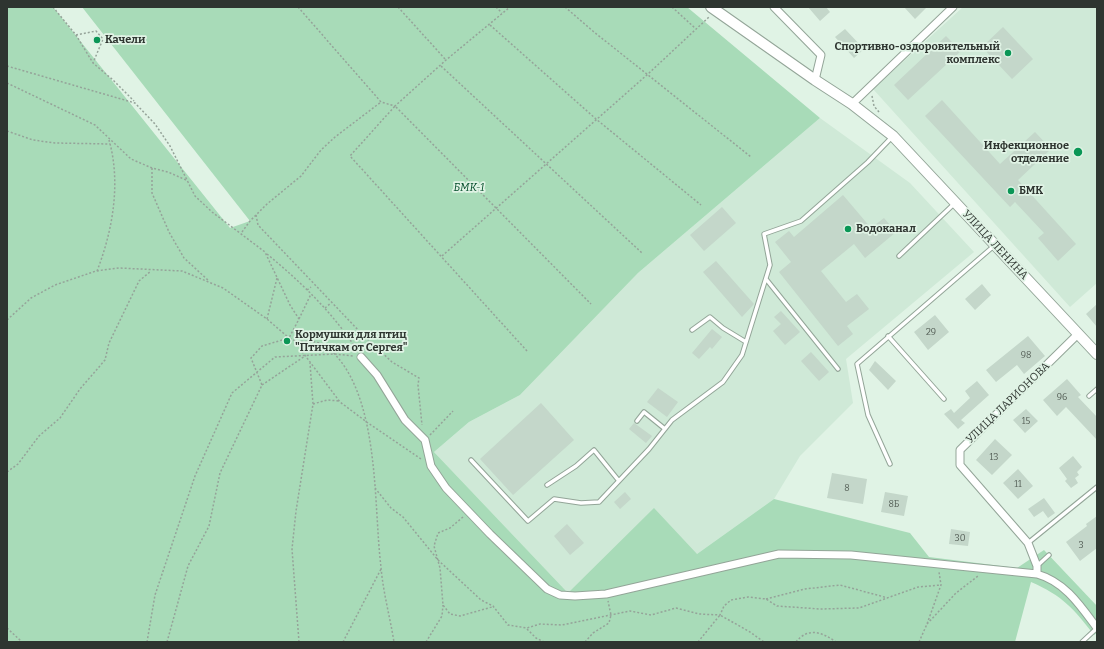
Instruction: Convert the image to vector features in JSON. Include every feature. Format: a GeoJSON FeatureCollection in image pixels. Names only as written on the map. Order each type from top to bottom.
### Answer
{"type":"FeatureCollection","features":[{"type":"Feature","properties":{"kind":"main road","name":"УЛИЦА ЛЕНИНА"},"geometry":{"type":"LineString","coordinates":[[714,9],[815,80],[852,104],[893,136],[1097,353]]}},
{"type":"Feature","properties":{"kind":"street"},"geometry":{"type":"LineString","coordinates":[[774,7],[781,10],[821,55],[815,80]]}},
{"type":"Feature","properties":{"kind":"street"},"geometry":{"type":"LineString","coordinates":[[852,104],[953,7]]}},
{"type":"Feature","properties":{"kind":"street","name":"УЛИЦА ЛАРИОНОВА"},"geometry":{"type":"LineString","coordinates":[[1037,574],[1037,566],[1028,543],[960,465],[960,450],[1078,334]]}},
{"type":"Feature","properties":{"kind":"street"},"geometry":{"type":"LineString","coordinates":[[361,356],[377,375],[405,420],[425,440],[431,466],[446,488],[547,589],[560,595],[575,596],[606,594],[780,554],[851,555],[1037,574],[1057,582],[1066,590],[1097,628]]}},
{"type":"Feature","properties":{"kind":"lane"},"geometry":{"type":"LineString","coordinates":[[471,460],[528,521],[554,499],[581,503],[599,502],[649,449],[672,420],[686,408],[723,382],[742,355],[770,265],[764,234],[801,222],[868,162],[893,136]]}},
{"type":"Feature","properties":{"kind":"lane"},"geometry":{"type":"LineString","coordinates":[[899,256],[956,203]]}},
{"type":"Feature","properties":{"kind":"lane"},"geometry":{"type":"LineString","coordinates":[[890,464],[868,415],[857,364],[996,244]]}},
{"type":"Feature","properties":{"kind":"lane"},"geometry":{"type":"LineString","coordinates":[[766,279],[838,369]]}},
{"type":"Feature","properties":{"kind":"lane"},"geometry":{"type":"LineString","coordinates":[[692,330],[710,317],[723,328],[746,342]]}},
{"type":"Feature","properties":{"kind":"lane"},"geometry":{"type":"LineString","coordinates":[[888,336],[944,399]]}},
{"type":"Feature","properties":{"kind":"lane"},"geometry":{"type":"LineString","coordinates":[[1089,396],[1097,389]]}},
{"type":"Feature","properties":{"kind":"lane"},"geometry":{"type":"LineString","coordinates":[[637,421],[644,412],[665,429]]}},
{"type":"Feature","properties":{"kind":"lane"},"geometry":{"type":"LineString","coordinates":[[547,485],[576,466],[594,450],[619,481]]}},
{"type":"Feature","properties":{"kind":"lane"},"geometry":{"type":"LineString","coordinates":[[1028,543],[1097,487]]}},
{"type":"Feature","properties":{"kind":"lane"},"geometry":{"type":"LineString","coordinates":[[1037,566],[1050,556]]}},
{"type":"Feature","properties":{"kind":"lane"},"geometry":{"type":"LineString","coordinates":[[1082,642],[1097,628]]}},
{"type":"Feature","properties":{"kind":"path"},"geometry":{"type":"LineString","coordinates":[[53,7],[76,35],[93,63],[113,80],[155,124],[170,146],[195,196],[212,212],[265,252],[307,290],[341,326],[361,356]]}},
{"type":"Feature","properties":{"kind":"path"},"geometry":{"type":"LineString","coordinates":[[298,7],[381,102],[395,106],[591,304]]}},
{"type":"Feature","properties":{"kind":"path"},"geometry":{"type":"LineString","coordinates":[[398,7],[446,60]]}},
{"type":"Feature","properties":{"kind":"path"},"geometry":{"type":"LineString","coordinates":[[496,7],[502,13]]}},
{"type":"Feature","properties":{"kind":"path"},"geometry":{"type":"LineString","coordinates":[[510,7],[490,26],[446,60],[395,106],[350,156],[527,351]]}},
{"type":"Feature","properties":{"kind":"path"},"geometry":{"type":"LineString","coordinates":[[565,7],[594,32],[751,157]]}},
{"type":"Feature","properties":{"kind":"path"},"geometry":{"type":"LineString","coordinates":[[672,7],[696,29]]}},
{"type":"Feature","properties":{"kind":"path"},"geometry":{"type":"LineString","coordinates":[[442,256],[648,74],[696,29],[714,9]]}},
{"type":"Feature","properties":{"kind":"path"},"geometry":{"type":"LineString","coordinates":[[490,26],[596,119],[701,205]]}},
{"type":"Feature","properties":{"kind":"path"},"geometry":{"type":"LineString","coordinates":[[76,35],[96,31],[103,39],[93,63]]}},
{"type":"Feature","properties":{"kind":"path"},"geometry":{"type":"LineString","coordinates":[[7,66],[135,103]]}},
{"type":"Feature","properties":{"kind":"path"},"geometry":{"type":"LineString","coordinates":[[441,66],[642,253]]}},
{"type":"Feature","properties":{"kind":"path"},"geometry":{"type":"LineString","coordinates":[[7,84],[95,125],[109,140],[131,159],[186,180]]}},
{"type":"Feature","properties":{"kind":"path"},"geometry":{"type":"LineString","coordinates":[[241,233],[256,215],[284,188],[302,176],[321,150],[335,137],[381,102]]}},
{"type":"Feature","properties":{"kind":"path"},"geometry":{"type":"LineString","coordinates":[[7,131],[33,140],[55,143],[110,144]]}},
{"type":"Feature","properties":{"kind":"path"},"geometry":{"type":"LineString","coordinates":[[97,271],[108,239],[115,190],[114,155],[109,140]]}},
{"type":"Feature","properties":{"kind":"path"},"geometry":{"type":"LineString","coordinates":[[152,168],[152,193],[169,232],[184,258],[210,283]]}},
{"type":"Feature","properties":{"kind":"path"},"geometry":{"type":"LineString","coordinates":[[256,215],[258,225],[331,302],[392,362],[419,378],[420,415],[425,440]]}},
{"type":"Feature","properties":{"kind":"path"},"geometry":{"type":"LineString","coordinates":[[265,252],[290,305],[299,319]]}},
{"type":"Feature","properties":{"kind":"path"},"geometry":{"type":"LineString","coordinates":[[7,320],[31,298],[55,285],[97,271],[119,268],[182,271],[223,288],[267,319],[295,342],[340,402],[431,466]]}},
{"type":"Feature","properties":{"kind":"path"},"geometry":{"type":"LineString","coordinates":[[7,472],[18,464],[39,436],[60,418],[80,389],[104,360],[109,343],[139,281],[152,270]]}},
{"type":"Feature","properties":{"kind":"path"},"geometry":{"type":"LineString","coordinates":[[267,319],[277,277]]}},
{"type":"Feature","properties":{"kind":"path"},"geometry":{"type":"LineString","coordinates":[[307,290],[311,287]]}},
{"type":"Feature","properties":{"kind":"path"},"geometry":{"type":"LineString","coordinates":[[262,385],[251,358],[262,346],[289,338],[311,294]]}},
{"type":"Feature","properties":{"kind":"path"},"geometry":{"type":"LineString","coordinates":[[325,308],[331,302]]}},
{"type":"Feature","properties":{"kind":"path"},"geometry":{"type":"LineString","coordinates":[[295,342],[312,342],[324,345],[335,354],[352,382],[368,423],[381,569],[394,642]]}},
{"type":"Feature","properties":{"kind":"path"},"geometry":{"type":"LineString","coordinates":[[147,642],[155,595],[195,476],[232,393],[275,357],[335,354],[361,356]]}},
{"type":"Feature","properties":{"kind":"path"},"geometry":{"type":"LineString","coordinates":[[167,642],[188,566],[209,526],[220,473],[262,385],[305,356]]}},
{"type":"Feature","properties":{"kind":"path"},"geometry":{"type":"LineString","coordinates":[[299,642],[292,549],[296,511],[313,404],[310,363]]}},
{"type":"Feature","properties":{"kind":"path"},"geometry":{"type":"LineString","coordinates":[[313,404],[327,400],[340,402]]}},
{"type":"Feature","properties":{"kind":"path"},"geometry":{"type":"LineString","coordinates":[[425,440],[453,411]]}},
{"type":"Feature","properties":{"kind":"path"},"geometry":{"type":"LineString","coordinates":[[374,487],[391,508],[403,517],[438,560],[481,600],[493,606],[508,625],[527,628],[540,624],[562,625],[630,611],[651,615],[676,608],[699,614],[720,615],[750,632],[764,642]]}},
{"type":"Feature","properties":{"kind":"path"},"geometry":{"type":"LineString","coordinates":[[426,642],[442,616],[443,605],[438,560],[434,546],[438,533],[450,528],[469,512]]}},
{"type":"Feature","properties":{"kind":"path"},"geometry":{"type":"LineString","coordinates":[[919,642],[941,585],[938,564]]}},
{"type":"Feature","properties":{"kind":"path"},"geometry":{"type":"LineString","coordinates":[[343,642],[381,569]]}},
{"type":"Feature","properties":{"kind":"path"},"geometry":{"type":"LineString","coordinates":[[927,624],[973,579],[990,570]]}},
{"type":"Feature","properties":{"kind":"path"},"geometry":{"type":"LineString","coordinates":[[698,642],[720,615],[724,606],[731,600],[748,597],[766,599],[805,589],[840,585],[888,598]]}},
{"type":"Feature","properties":{"kind":"path"},"geometry":{"type":"LineString","coordinates":[[766,599],[777,606],[820,609],[860,608],[918,587],[941,585]]}},
{"type":"Feature","properties":{"kind":"path"},"geometry":{"type":"LineString","coordinates":[[585,642],[593,633],[609,623],[611,615],[606,594]]}},
{"type":"Feature","properties":{"kind":"path"},"geometry":{"type":"LineString","coordinates":[[443,605],[450,614],[460,616],[493,606]]}},
{"type":"Feature","properties":{"kind":"path"},"geometry":{"type":"LineString","coordinates":[[7,628],[22,642]]}},
{"type":"Feature","properties":{"kind":"path"},"geometry":{"type":"LineString","coordinates":[[527,628],[536,638],[544,642]]}},
{"type":"Feature","properties":{"kind":"path"},"geometry":{"type":"LineString","coordinates":[[796,642],[800,637],[812,631],[824,633],[836,642]]}},
{"type":"Feature","properties":{"kind":"shaded area"},"geometry":{"type":"Polygon","coordinates":[[[963,7],[1097,7],[1097,283],[1070,307],[873,89],[963,7]]]}},
{"type":"Feature","properties":{"kind":"shaded area"},"geometry":{"type":"Polygon","coordinates":[[[820,118],[910,183],[974,252],[846,359],[853,403],[800,456],[774,499],[697,554],[568,593],[434,452],[469,422],[520,395],[638,273],[820,118]]]}},
{"type":"Feature","properties":{"kind":"green space","name":"БМК-1"},"geometry":{"type":"Polygon","coordinates":[[[7,7],[53,7],[230,228],[250,221],[82,7],[687,7],[820,118],[638,273],[520,395],[469,422],[434,452],[568,593],[654,508],[697,554],[774,499],[910,533],[929,557],[1017,568],[1044,550],[1097,606],[1097,633],[1094,635],[1080,617],[1067,604],[1051,592],[1031,582],[1015,642],[7,642],[7,7]]]}},
{"type":"Feature","properties":{"kind":"building"},"geometry":{"type":"Polygon","coordinates":[[[808,7],[826,7],[830,12],[820,21],[808,7]]]}},
{"type":"Feature","properties":{"kind":"building"},"geometry":{"type":"Polygon","coordinates":[[[904,7],[927,7],[915,19],[904,7]]]}},
{"type":"Feature","properties":{"kind":"building","name":"Спортивно-оздоровительный комплекс"},"geometry":{"type":"Polygon","coordinates":[[[1003,27],[1033,59],[1012,79],[982,47],[1003,27]]]}},
{"type":"Feature","properties":{"kind":"building"},"geometry":{"type":"Polygon","coordinates":[[[845,29],[864,49],[854,58],[835,37],[845,29]]]}},
{"type":"Feature","properties":{"kind":"building"},"geometry":{"type":"Polygon","coordinates":[[[946,36],[961,51],[908,100],[894,85],[946,36]]]}},
{"type":"Feature","properties":{"kind":"building","name":"БМК"},"geometry":{"type":"Polygon","coordinates":[[[942,100],[1000,164],[1035,132],[1051,149],[1018,180],[1076,244],[1058,261],[1038,238],[1044,233],[1015,202],[1010,207],[925,116],[942,100]]]}},
{"type":"Feature","properties":{"kind":"building"},"geometry":{"type":"Polygon","coordinates":[[[843,195],[871,228],[884,218],[896,232],[865,258],[854,244],[821,271],[846,302],[857,294],[869,309],[847,326],[853,334],[838,346],[779,272],[791,262],[775,242],[789,231],[794,237],[843,195]]]}},
{"type":"Feature","properties":{"kind":"building"},"geometry":{"type":"Polygon","coordinates":[[[722,207],[736,223],[704,251],[690,235],[722,207]]]}},
{"type":"Feature","properties":{"kind":"building"},"geometry":{"type":"Polygon","coordinates":[[[716,261],[754,304],[742,317],[703,272],[716,261]]]}},
{"type":"Feature","properties":{"kind":"building"},"geometry":{"type":"Polygon","coordinates":[[[982,284],[991,295],[975,310],[965,299],[982,284]]]}},
{"type":"Feature","properties":{"kind":"building"},"geometry":{"type":"Polygon","coordinates":[[[1097,304],[1097,327],[1086,314],[1097,304]]]}},
{"type":"Feature","properties":{"kind":"building"},"geometry":{"type":"Polygon","coordinates":[[[781,311],[800,332],[785,345],[773,331],[781,324],[774,317],[781,311]]]}},
{"type":"Feature","properties":{"kind":"building"},"geometry":{"type":"Polygon","coordinates":[[[935,315],[949,332],[928,350],[914,332],[935,315]]]}},
{"type":"Feature","properties":{"kind":"building"},"geometry":{"type":"Polygon","coordinates":[[[712,329],[722,337],[712,349],[710,347],[699,359],[692,353],[712,329]]]}},
{"type":"Feature","properties":{"kind":"building"},"geometry":{"type":"Polygon","coordinates":[[[1028,336],[1045,356],[1024,374],[1017,365],[996,382],[986,370],[1028,336]]]}},
{"type":"Feature","properties":{"kind":"building"},"geometry":{"type":"Polygon","coordinates":[[[811,352],[829,372],[819,381],[801,361],[811,352]]]}},
{"type":"Feature","properties":{"kind":"building"},"geometry":{"type":"Polygon","coordinates":[[[875,361],[896,381],[888,390],[869,370],[875,361]]]}},
{"type":"Feature","properties":{"kind":"building"},"geometry":{"type":"Polygon","coordinates":[[[1067,379],[1081,395],[1078,397],[1097,417],[1097,440],[1066,407],[1057,416],[1043,400],[1067,379]]]}},
{"type":"Feature","properties":{"kind":"building"},"geometry":{"type":"Polygon","coordinates":[[[977,381],[989,395],[961,420],[965,423],[958,429],[944,414],[951,409],[954,413],[970,398],[965,391],[977,381]]]}},
{"type":"Feature","properties":{"kind":"building"},"geometry":{"type":"Polygon","coordinates":[[[658,388],[678,402],[667,417],[647,402],[658,388]]]}},
{"type":"Feature","properties":{"kind":"building"},"geometry":{"type":"Polygon","coordinates":[[[541,403],[574,440],[513,495],[480,459],[541,403]]]}},
{"type":"Feature","properties":{"kind":"building"},"geometry":{"type":"Polygon","coordinates":[[[1026,409],[1038,421],[1025,433],[1013,420],[1026,409]]]}},
{"type":"Feature","properties":{"kind":"building"},"geometry":{"type":"Polygon","coordinates":[[[634,423],[652,436],[646,443],[629,429],[634,423]]]}},
{"type":"Feature","properties":{"kind":"building"},"geometry":{"type":"Polygon","coordinates":[[[995,439],[1012,455],[992,475],[976,460],[995,439]]]}},
{"type":"Feature","properties":{"kind":"building"},"geometry":{"type":"Polygon","coordinates":[[[1073,456],[1082,467],[1077,472],[1079,475],[1075,478],[1078,483],[1071,488],[1065,481],[1067,479],[1059,468],[1073,456]]]}},
{"type":"Feature","properties":{"kind":"building"},"geometry":{"type":"Polygon","coordinates":[[[1018,469],[1033,486],[1018,499],[1003,483],[1018,469]]]}},
{"type":"Feature","properties":{"kind":"building"},"geometry":{"type":"Polygon","coordinates":[[[832,473],[867,479],[863,504],[827,498],[832,473]]]}},
{"type":"Feature","properties":{"kind":"building"},"geometry":{"type":"Polygon","coordinates":[[[625,492],[631,499],[620,509],[614,502],[625,492]]]}},
{"type":"Feature","properties":{"kind":"building"},"geometry":{"type":"Polygon","coordinates":[[[885,492],[908,496],[904,516],[881,512],[885,492]]]}},
{"type":"Feature","properties":{"kind":"building"},"geometry":{"type":"Polygon","coordinates":[[[1044,498],[1055,513],[1048,518],[1043,511],[1034,517],[1028,509],[1044,498]]]}},
{"type":"Feature","properties":{"kind":"building"},"geometry":{"type":"Polygon","coordinates":[[[1097,516],[1097,548],[1080,561],[1066,542],[1087,526],[1086,524],[1097,516]]]}},
{"type":"Feature","properties":{"kind":"building"},"geometry":{"type":"Polygon","coordinates":[[[567,524],[584,543],[570,555],[554,536],[567,524]]]}},
{"type":"Feature","properties":{"kind":"building"},"geometry":{"type":"Polygon","coordinates":[[[951,529],[970,532],[968,546],[949,544],[951,529]]]}},
{"type":"Feature","properties":{"kind":"place","name":"Качели"},"geometry":{"type":"Point","coordinates":[97,40]}},
{"type":"Feature","properties":{"kind":"place","name":"Спортивно-оздоровительный комплекс"},"geometry":{"type":"Point","coordinates":[1008,53]}},
{"type":"Feature","properties":{"kind":"place","name":"Инфекционное отделение"},"geometry":{"type":"Point","coordinates":[1078,152]}},
{"type":"Feature","properties":{"kind":"place","name":"БМК"},"geometry":{"type":"Point","coordinates":[1011,191]}},
{"type":"Feature","properties":{"kind":"place","name":"Водоканал"},"geometry":{"type":"Point","coordinates":[848,229]}},
{"type":"Feature","properties":{"kind":"place","name":"Кормушки для птиц \"Птичкам от Сергея\""},"geometry":{"type":"Point","coordinates":[287,341]}}]}
